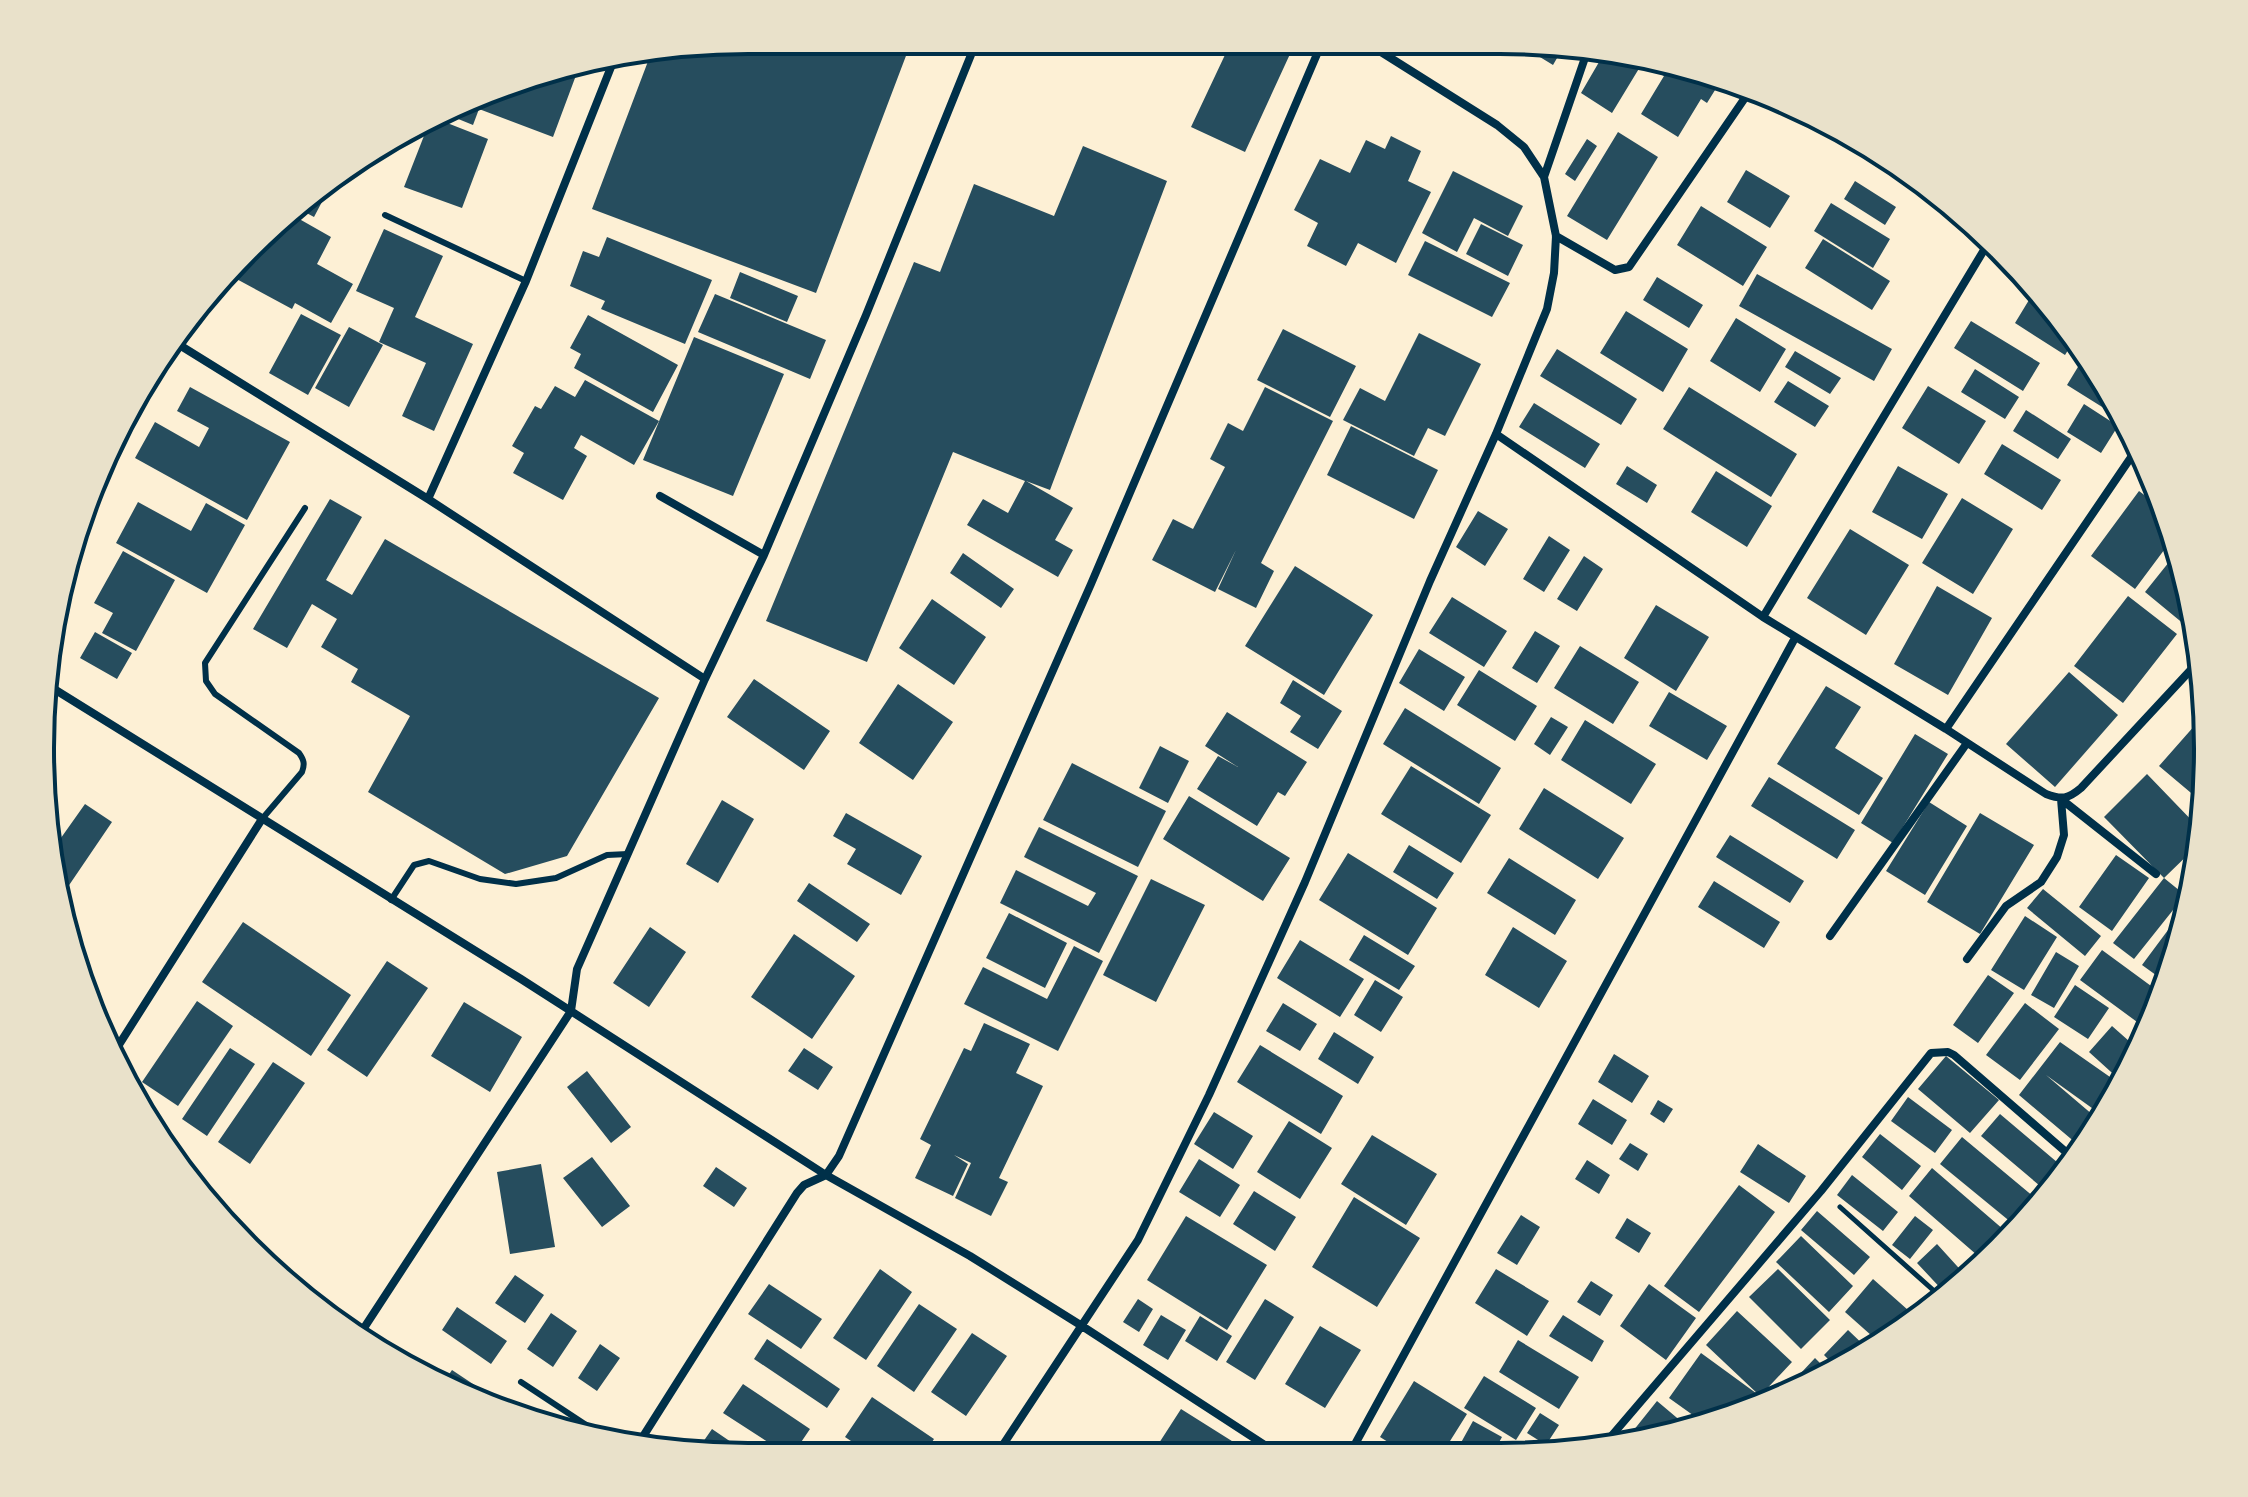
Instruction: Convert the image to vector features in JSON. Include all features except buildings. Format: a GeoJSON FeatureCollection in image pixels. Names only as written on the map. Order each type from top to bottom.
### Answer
{"type":"FeatureCollection","features":[{"type":"Feature","properties":{"kind":"street"},"geometry":{"type":"LineString","coordinates":[[365,1327],[571,1011],[577,969],[705,679],[764,555],[866,315],[971,54]]}},
{"type":"Feature","properties":{"kind":"street"},"geometry":{"type":"LineString","coordinates":[[644,1435],[797,1193],[804,1185],[826,1175],[845,1142],[1028,730],[1317,54]]}},
{"type":"Feature","properties":{"kind":"street"},"geometry":{"type":"LineString","coordinates":[[1004,1443],[1138,1240],[1209,1095],[1305,882],[1547,309],[1554,273],[1556,236],[1544,177],[1524,147],[1497,125],[1384,54]]}},
{"type":"Feature","properties":{"kind":"street"},"geometry":{"type":"LineString","coordinates":[[1544,177],[1584,59]]}},
{"type":"Feature","properties":{"kind":"street"},"geometry":{"type":"LineString","coordinates":[[428,499],[526,281],[611,68]]}},
{"type":"Feature","properties":{"kind":"street"},"geometry":{"type":"LineString","coordinates":[[1556,236],[1615,270],[1629,267],[1744,99]]}},
{"type":"Feature","properties":{"kind":"street"},"geometry":{"type":"LineString","coordinates":[[1763,617],[1984,250]]}},
{"type":"Feature","properties":{"kind":"street"},"geometry":{"type":"LineString","coordinates":[[183,347],[428,499],[705,679]]}},
{"type":"Feature","properties":{"kind":"street"},"geometry":{"type":"LineString","coordinates":[[1496,434],[1795,638],[1946,729],[2046,794],[2061,799],[2156,874]]}},
{"type":"Feature","properties":{"kind":"street"},"geometry":{"type":"LineString","coordinates":[[1946,729],[2130,459]]}},
{"type":"Feature","properties":{"kind":"street"},"geometry":{"type":"LineString","coordinates":[[660,496],[764,555]]}},
{"type":"Feature","properties":{"kind":"street"},"geometry":{"type":"LineString","coordinates":[[1356,1443],[1795,638]]}},
{"type":"Feature","properties":{"kind":"street"},"geometry":{"type":"LineString","coordinates":[[2061,799],[2069,798],[2081,788],[2189,671]]}},
{"type":"Feature","properties":{"kind":"street"},"geometry":{"type":"LineString","coordinates":[[56,690],[571,1011],[826,1175],[970,1256],[1262,1443]]}},
{"type":"Feature","properties":{"kind":"street"},"geometry":{"type":"LineString","coordinates":[[1830,936],[1967,743]]}},
{"type":"Feature","properties":{"kind":"street"},"geometry":{"type":"LineString","coordinates":[[1967,959],[2006,906],[2041,882],[2057,857],[2064,835],[2061,799]]}},
{"type":"Feature","properties":{"kind":"street"},"geometry":{"type":"LineString","coordinates":[[120,1043],[262,819]]}},
{"type":"Feature","properties":{"kind":"street"},"geometry":{"type":"LineString","coordinates":[[1614,1433],[1821,1191],[1927,1057],[1939,1051],[1954,1055],[2065,1151]]}},
{"type":"Feature","properties":{"kind":"lane"},"geometry":{"type":"LineString","coordinates":[[385,215],[526,281]]}},
{"type":"Feature","properties":{"kind":"lane"},"geometry":{"type":"LineString","coordinates":[[262,819],[302,772],[305,765],[303,759],[299,753],[215,694],[206,681],[205,663],[305,508]]}},
{"type":"Feature","properties":{"kind":"lane"},"geometry":{"type":"LineString","coordinates":[[391,900],[414,865],[429,861],[480,879],[516,884],[556,878],[607,855],[628,854]]}},
{"type":"Feature","properties":{"kind":"lane"},"geometry":{"type":"LineString","coordinates":[[521,1382],[582,1422]]}},
{"type":"Feature","properties":{"kind":"path"},"geometry":{"type":"LineString","coordinates":[[1821,1191],[1933,1290]]}}]}
